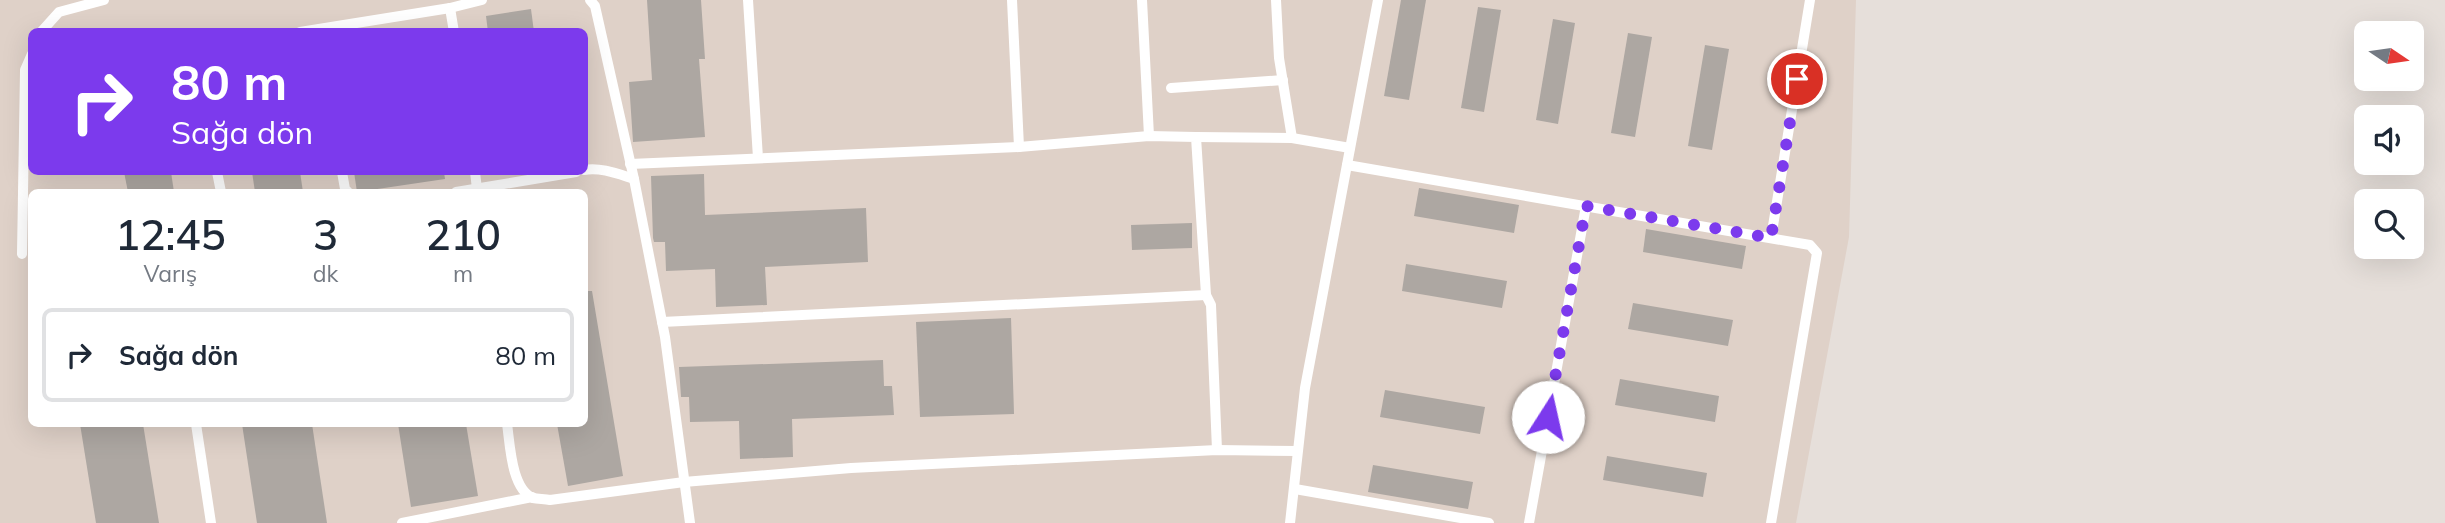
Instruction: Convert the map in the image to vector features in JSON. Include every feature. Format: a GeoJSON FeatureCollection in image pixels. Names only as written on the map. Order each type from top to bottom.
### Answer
{"type":"FeatureCollection","features":[{"type":"Feature","properties":{"kind":"lane"},"geometry":{"type":"LineString","coordinates":[[45,28],[59,12],[104,0]]}},
{"type":"Feature","properties":{"kind":"lane"},"geometry":{"type":"LineString","coordinates":[[330,28],[482,0]]}},
{"type":"Feature","properties":{"kind":"lane"},"geometry":{"type":"LineString","coordinates":[[590,0],[595,6],[631,164],[662,322],[690,523]]}},
{"type":"Feature","properties":{"kind":"lane"},"geometry":{"type":"LineString","coordinates":[[748,0],[758,158]]}},
{"type":"Feature","properties":{"kind":"lane"},"geometry":{"type":"LineString","coordinates":[[1012,0],[1019,147]]}},
{"type":"Feature","properties":{"kind":"lane"},"geometry":{"type":"LineString","coordinates":[[1142,0],[1149,136]]}},
{"type":"Feature","properties":{"kind":"lane"},"geometry":{"type":"LineString","coordinates":[[1276,0],[1279,58],[1292,138]]}},
{"type":"Feature","properties":{"kind":"lane"},"geometry":{"type":"LineString","coordinates":[[1290,523],[1305,388],[1378,0]]}},
{"type":"Feature","properties":{"kind":"lane"},"geometry":{"type":"LineString","coordinates":[[1771,238],[1811,0]]}},
{"type":"Feature","properties":{"kind":"lane"},"geometry":{"type":"LineString","coordinates":[[450,8],[453,28]]}},
{"type":"Feature","properties":{"kind":"lane"},"geometry":{"type":"LineString","coordinates":[[22,254],[28,70]]}},
{"type":"Feature","properties":{"kind":"lane"},"geometry":{"type":"LineString","coordinates":[[1171,88],[1283,80]]}},
{"type":"Feature","properties":{"kind":"lane"},"geometry":{"type":"LineString","coordinates":[[631,164],[1019,147],[1149,136],[1292,138],[1350,148]]}},
{"type":"Feature","properties":{"kind":"lane"},"geometry":{"type":"LineString","coordinates":[[1196,136],[1206,295],[1211,305],[1217,450]]}},
{"type":"Feature","properties":{"kind":"lane"},"geometry":{"type":"LineString","coordinates":[[1347,165],[1810,245],[1817,253],[1771,523]]}},
{"type":"Feature","properties":{"kind":"lane"},"geometry":{"type":"LineString","coordinates":[[588,170],[607,171],[634,179]]}},
{"type":"Feature","properties":{"kind":"lane"},"geometry":{"type":"LineString","coordinates":[[480,189],[559,175]]}},
{"type":"Feature","properties":{"kind":"lane"},"geometry":{"type":"LineString","coordinates":[[1528,523],[1586,206]]}},
{"type":"Feature","properties":{"kind":"lane"},"geometry":{"type":"LineString","coordinates":[[662,322],[1206,295]]}},
{"type":"Feature","properties":{"kind":"lane"},"geometry":{"type":"LineString","coordinates":[[196,427],[211,523]]}},
{"type":"Feature","properties":{"kind":"lane"},"geometry":{"type":"LineString","coordinates":[[507,427],[514,472],[523,490],[532,498]]}},
{"type":"Feature","properties":{"kind":"lane"},"geometry":{"type":"LineString","coordinates":[[402,523],[532,498],[550,500],[684,482],[851,467],[1217,450],[1297,451]]}},
{"type":"Feature","properties":{"kind":"lane"},"geometry":{"type":"LineString","coordinates":[[1295,489],[1489,523]]}},
{"type":"Feature","properties":{"kind":"shaded area"},"geometry":{"type":"Polygon","coordinates":[[[0,0],[1856,0],[1849,237],[1796,523],[0,523],[0,0]]]}},
{"type":"Feature","properties":{"kind":"building"},"geometry":{"type":"Polygon","coordinates":[[[647,0],[701,0],[705,59],[699,59],[705,137],[633,142],[629,82],[652,80],[647,0]]]}},
{"type":"Feature","properties":{"kind":"building"},"geometry":{"type":"Polygon","coordinates":[[[1401,0],[1426,0],[1409,100],[1384,96],[1401,0]]]}},
{"type":"Feature","properties":{"kind":"building"},"geometry":{"type":"Polygon","coordinates":[[[1478,7],[1501,10],[1484,112],[1461,108],[1478,7]]]}},
{"type":"Feature","properties":{"kind":"building"},"geometry":{"type":"Polygon","coordinates":[[[531,9],[533,28],[488,28],[486,16],[531,9]]]}},
{"type":"Feature","properties":{"kind":"building"},"geometry":{"type":"Polygon","coordinates":[[[1553,19],[1575,23],[1558,124],[1536,120],[1553,19]]]}},
{"type":"Feature","properties":{"kind":"building"},"geometry":{"type":"Polygon","coordinates":[[[1628,33],[1652,37],[1635,137],[1611,133],[1628,33]]]}},
{"type":"Feature","properties":{"kind":"building"},"geometry":{"type":"Polygon","coordinates":[[[1705,45],[1729,49],[1712,150],[1688,146],[1705,45]]]}},
{"type":"Feature","properties":{"kind":"building"},"geometry":{"type":"Polygon","coordinates":[[[704,174],[705,215],[866,208],[868,262],[765,267],[767,305],[716,307],[715,269],[666,271],[665,242],[654,242],[653,238],[651,176],[704,174]]]}},
{"type":"Feature","properties":{"kind":"building"},"geometry":{"type":"Polygon","coordinates":[[[125,175],[171,175],[174,189],[127,189],[125,175]]]}},
{"type":"Feature","properties":{"kind":"building"},"geometry":{"type":"Polygon","coordinates":[[[252,175],[300,175],[303,189],[255,189],[252,175]]]}},
{"type":"Feature","properties":{"kind":"building"},"geometry":{"type":"Polygon","coordinates":[[[354,175],[444,175],[445,179],[377,189],[357,189],[354,175]]]}},
{"type":"Feature","properties":{"kind":"building"},"geometry":{"type":"Polygon","coordinates":[[[1419,188],[1519,205],[1514,233],[1414,216],[1419,188]]]}},
{"type":"Feature","properties":{"kind":"building"},"geometry":{"type":"Polygon","coordinates":[[[1192,223],[1192,248],[1132,250],[1131,225],[1192,223]]]}},
{"type":"Feature","properties":{"kind":"building"},"geometry":{"type":"Polygon","coordinates":[[[1646,229],[1746,246],[1742,269],[1643,252],[1646,229]]]}},
{"type":"Feature","properties":{"kind":"building"},"geometry":{"type":"Polygon","coordinates":[[[1406,264],[1507,281],[1502,308],[1402,291],[1406,264]]]}},
{"type":"Feature","properties":{"kind":"building"},"geometry":{"type":"Polygon","coordinates":[[[588,291],[592,291],[623,476],[568,486],[558,427],[588,427],[588,291]]]}},
{"type":"Feature","properties":{"kind":"building"},"geometry":{"type":"Polygon","coordinates":[[[1633,303],[1733,320],[1728,346],[1628,329],[1633,303]]]}},
{"type":"Feature","properties":{"kind":"building"},"geometry":{"type":"Polygon","coordinates":[[[1011,318],[1014,414],[920,417],[916,322],[1011,318]]]}},
{"type":"Feature","properties":{"kind":"building"},"geometry":{"type":"Polygon","coordinates":[[[883,360],[884,386],[892,386],[894,415],[792,419],[793,457],[740,459],[739,421],[690,422],[689,397],[681,397],[679,367],[883,360]]]}},
{"type":"Feature","properties":{"kind":"building"},"geometry":{"type":"Polygon","coordinates":[[[1620,379],[1719,396],[1715,422],[1615,405],[1620,379]]]}},
{"type":"Feature","properties":{"kind":"building"},"geometry":{"type":"Polygon","coordinates":[[[1385,390],[1485,407],[1480,434],[1380,417],[1385,390]]]}},
{"type":"Feature","properties":{"kind":"building"},"geometry":{"type":"Polygon","coordinates":[[[80,427],[143,427],[159,523],[96,523],[80,427]]]}},
{"type":"Feature","properties":{"kind":"building"},"geometry":{"type":"Polygon","coordinates":[[[242,427],[312,427],[327,523],[257,523],[242,427]]]}},
{"type":"Feature","properties":{"kind":"building"},"geometry":{"type":"Polygon","coordinates":[[[398,427],[466,427],[478,496],[411,507],[398,427]]]}},
{"type":"Feature","properties":{"kind":"building"},"geometry":{"type":"Polygon","coordinates":[[[1607,456],[1707,473],[1703,497],[1603,480],[1607,456]]]}},
{"type":"Feature","properties":{"kind":"building"},"geometry":{"type":"Polygon","coordinates":[[[1373,465],[1473,482],[1468,509],[1368,492],[1373,465]]]}},
{"type":"Feature","properties":{"kind":"route"},"geometry":{"type":"LineString","coordinates":[[1548,417],[1586,206],[1771,238],[1797,79]]}}]}
